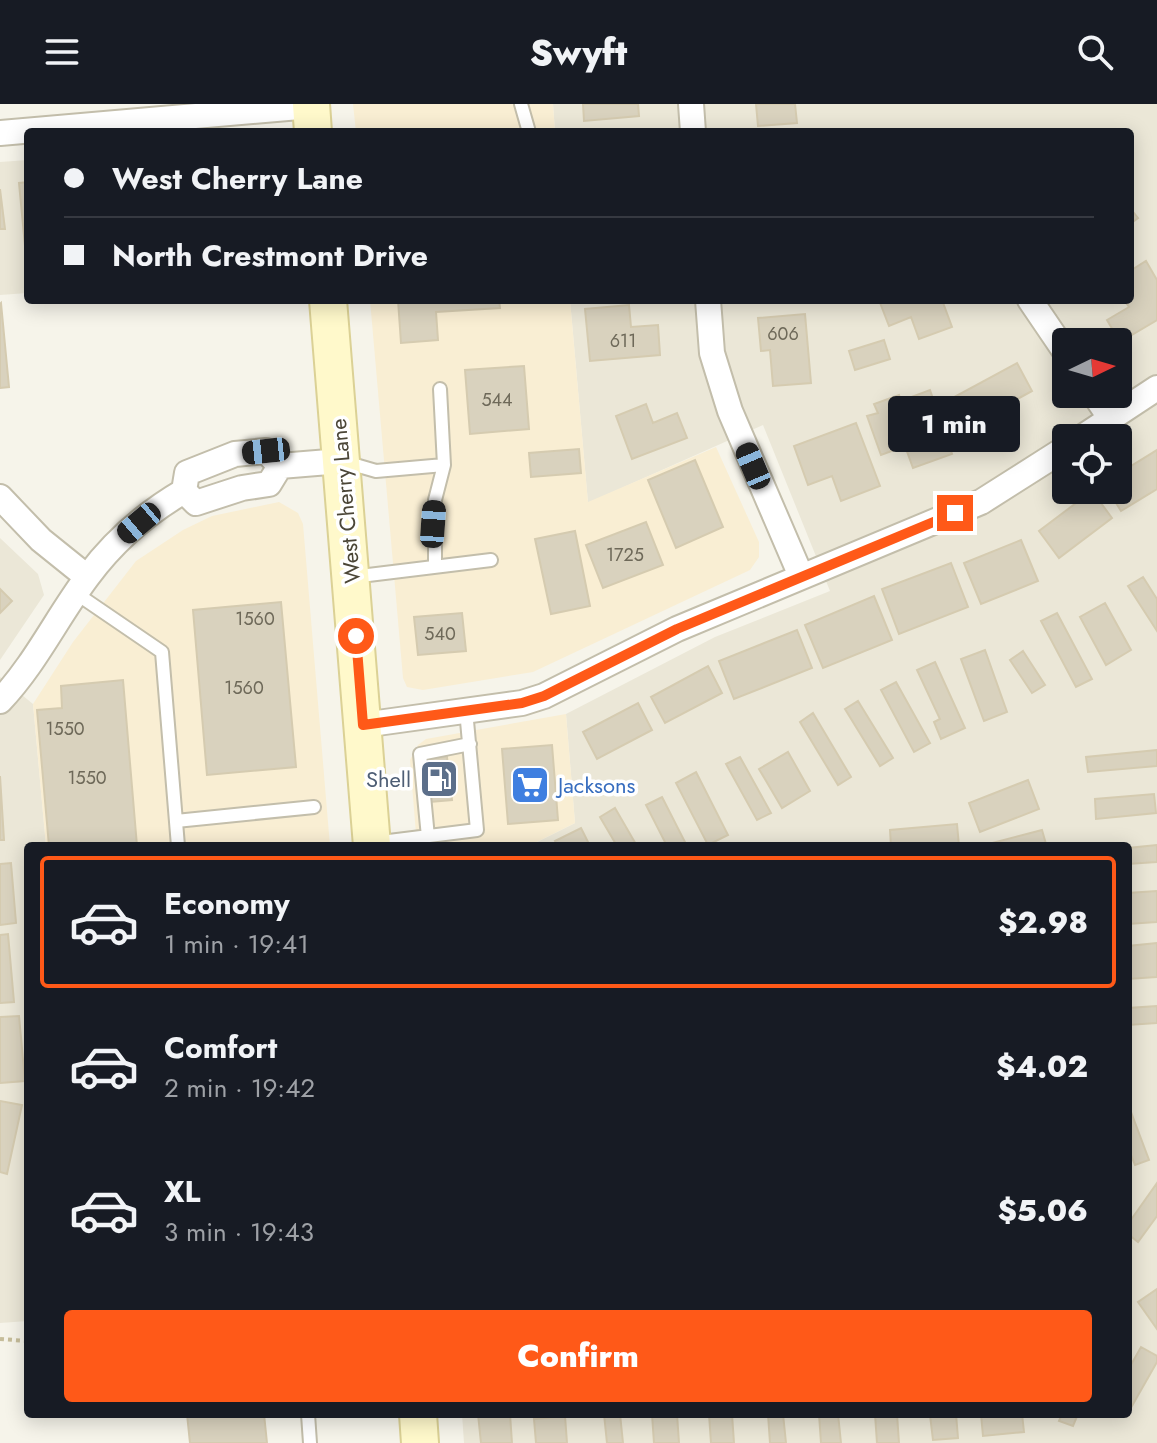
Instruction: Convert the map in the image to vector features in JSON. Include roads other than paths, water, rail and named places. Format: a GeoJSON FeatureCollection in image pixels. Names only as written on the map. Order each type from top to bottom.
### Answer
{"type":"FeatureCollection","features":[{"type":"Feature","properties":{"kind":"main road","name":"West Cherry Lane"},"geometry":{"type":"LineString","coordinates":[[328,304],[372,842]]}},
{"type":"Feature","properties":{"kind":"main road"},"geometry":{"type":"LineString","coordinates":[[418,1418],[420,1443]]}},
{"type":"Feature","properties":{"kind":"street"},"geometry":{"type":"LineString","coordinates":[[691,104],[693,128]]}},
{"type":"Feature","properties":{"kind":"street"},"geometry":{"type":"LineString","coordinates":[[71,128],[313,111]]}},
{"type":"Feature","properties":{"kind":"street"},"geometry":{"type":"LineString","coordinates":[[0,133],[24,131]]}},
{"type":"Feature","properties":{"kind":"street"},"geometry":{"type":"LineString","coordinates":[[708,304],[712,353],[730,411],[801,576]]}},
{"type":"Feature","properties":{"kind":"street"},"geometry":{"type":"LineString","coordinates":[[1033,304],[1052,332]]}},
{"type":"Feature","properties":{"kind":"street"},"geometry":{"type":"LineString","coordinates":[[1103,424],[1157,388]]}},
{"type":"Feature","properties":{"kind":"street"},"geometry":{"type":"LineString","coordinates":[[1104,408],[1111,419]]}},
{"type":"Feature","properties":{"kind":"street"},"geometry":{"type":"LineString","coordinates":[[184,491],[187,473],[235,454],[266,451],[280,466]]}},
{"type":"Feature","properties":{"kind":"street"},"geometry":{"type":"LineString","coordinates":[[363,725],[544,696],[677,629],[981,502],[1052,457]]}},
{"type":"Feature","properties":{"kind":"street"},"geometry":{"type":"LineString","coordinates":[[280,466],[341,461]]}},
{"type":"Feature","properties":{"kind":"street"},"geometry":{"type":"LineString","coordinates":[[184,491],[196,503],[269,484],[280,466]]}},
{"type":"Feature","properties":{"kind":"street"},"geometry":{"type":"LineString","coordinates":[[0,701],[34,660],[82,585],[118,542],[161,504],[184,491]]}},
{"type":"Feature","properties":{"kind":"street"},"geometry":{"type":"LineString","coordinates":[[0,497],[82,585]]}},
{"type":"Feature","properties":{"kind":"lane"},"geometry":{"type":"LineString","coordinates":[[521,104],[528,128]]}},
{"type":"Feature","properties":{"kind":"lane"},"geometry":{"type":"LineString","coordinates":[[435,567],[435,500],[444,465],[440,389]]}},
{"type":"Feature","properties":{"kind":"lane"},"geometry":{"type":"LineString","coordinates":[[341,461],[376,471],[444,465]]}},
{"type":"Feature","properties":{"kind":"lane"},"geometry":{"type":"LineString","coordinates":[[351,577],[491,560]]}},
{"type":"Feature","properties":{"kind":"lane"},"geometry":{"type":"LineString","coordinates":[[82,585],[162,652],[178,842]]}},
{"type":"Feature","properties":{"kind":"lane"},"geometry":{"type":"LineString","coordinates":[[393,842],[477,830],[466,710]]}},
{"type":"Feature","properties":{"kind":"lane"},"geometry":{"type":"LineString","coordinates":[[428,837],[420,754],[470,744]]}},
{"type":"Feature","properties":{"kind":"lane"},"geometry":{"type":"LineString","coordinates":[[176,821],[314,807]]}},
{"type":"Feature","properties":{"kind":"lane"},"geometry":{"type":"LineString","coordinates":[[308,1418],[310,1443]]}},
{"type":"Feature","properties":{"kind":"place","name":"Shell"},"geometry":{"type":"Point","coordinates":[439,779]}},
{"type":"Feature","properties":{"kind":"place","name":"Jacksons"},"geometry":{"type":"Point","coordinates":[530,785]}}]}
